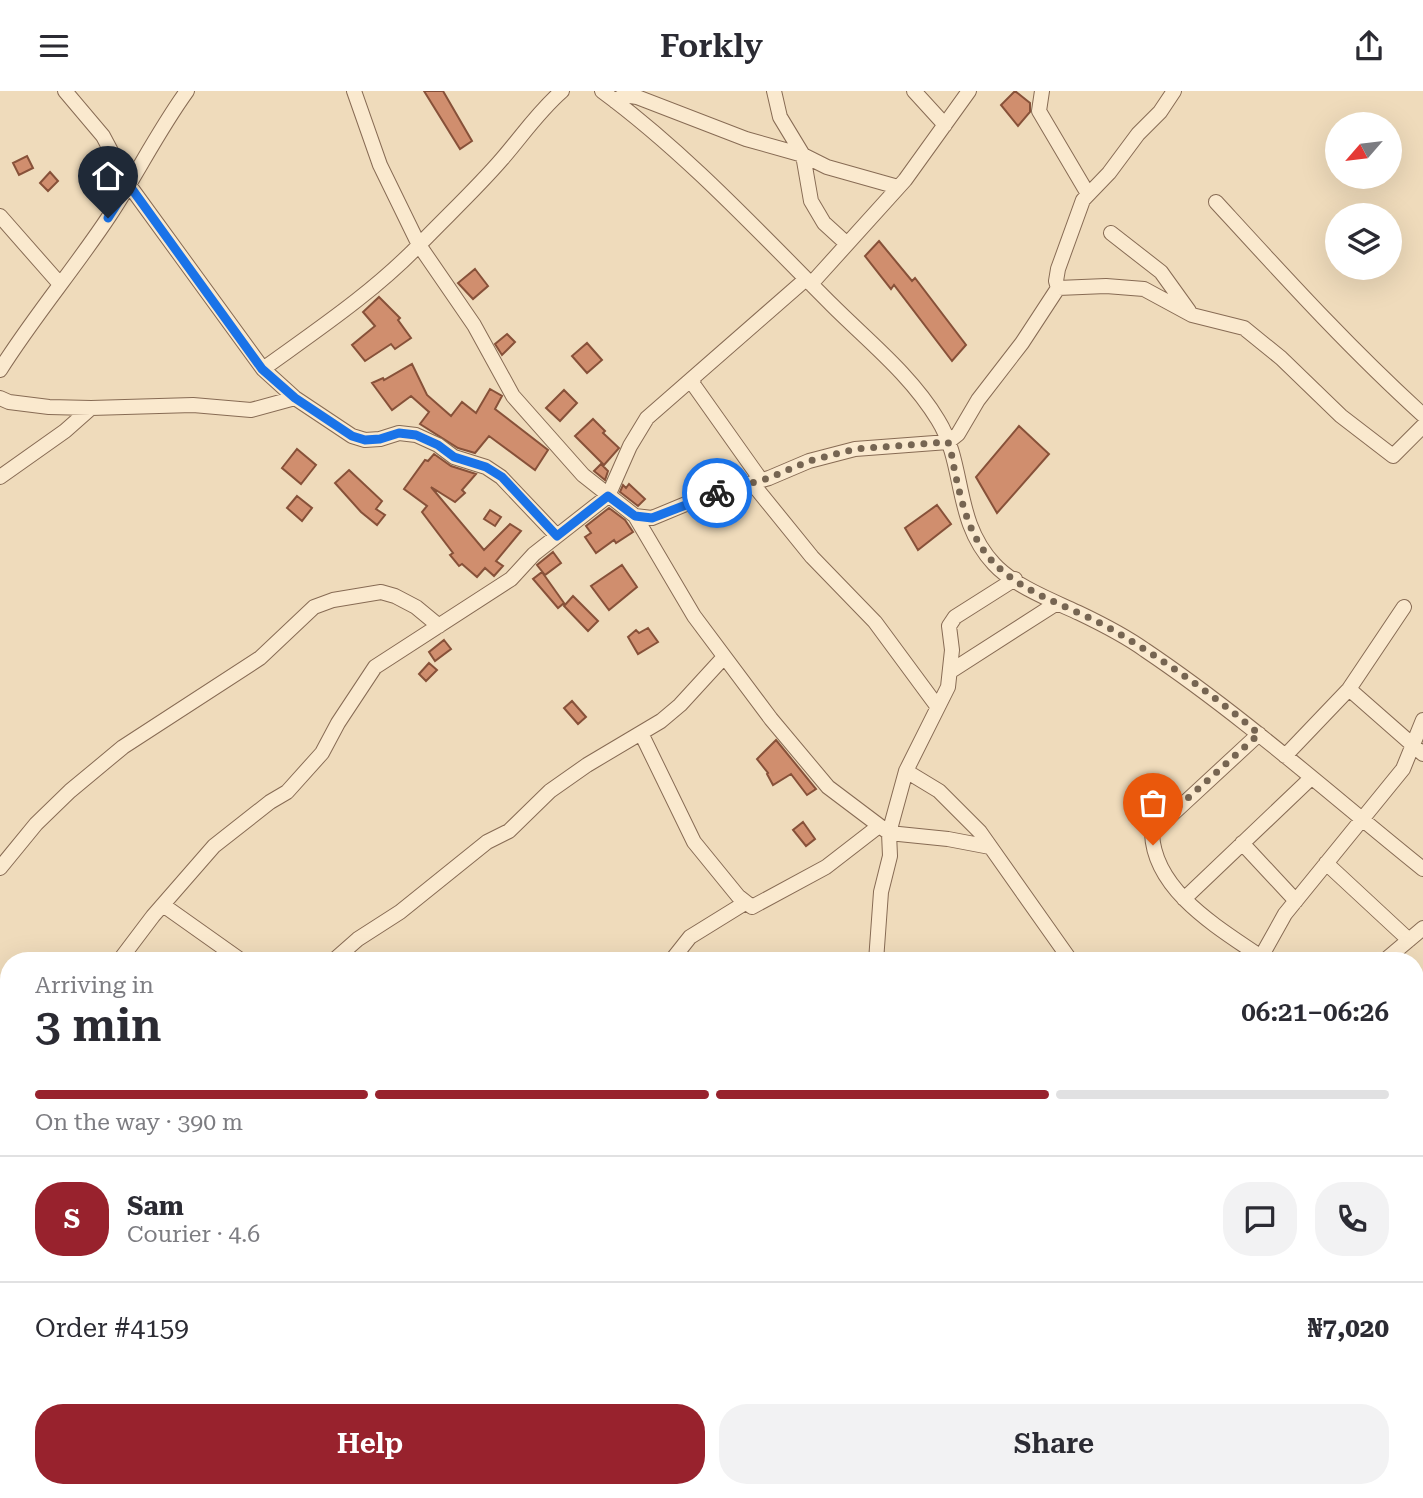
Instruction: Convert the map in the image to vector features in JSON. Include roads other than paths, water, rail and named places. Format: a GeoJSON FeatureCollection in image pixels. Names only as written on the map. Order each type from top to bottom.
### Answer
{"type":"FeatureCollection","features":[{"type":"Feature","properties":{"kind":"street"},"geometry":{"type":"LineString","coordinates":[[65,91],[103,136],[129,185],[262,369],[295,398],[352,436],[365,440],[399,433],[416,435],[438,445],[454,457],[486,467],[502,477],[557,536]]}},
{"type":"Feature","properties":{"kind":"street"},"geometry":{"type":"LineString","coordinates":[[0,369],[26,328],[129,185],[138,166],[187,91]]}},
{"type":"Feature","properties":{"kind":"street"},"geometry":{"type":"LineString","coordinates":[[354,91],[380,165],[419,245],[474,325],[513,396],[583,475],[635,516],[694,617],[771,719],[828,787],[884,830],[990,847]]}},
{"type":"Feature","properties":{"kind":"street"},"geometry":{"type":"LineString","coordinates":[[262,369],[334,318],[419,245],[502,159],[541,110],[562,91]]}},
{"type":"Feature","properties":{"kind":"street"},"geometry":{"type":"LineString","coordinates":[[602,91],[635,115],[685,159],[899,370],[938,420],[948,442],[966,516],[980,546],[995,566],[1040,596],[1110,628],[1142,647],[1236,715],[1310,779],[1423,869]]}},
{"type":"Feature","properties":{"kind":"street"},"geometry":{"type":"LineString","coordinates":[[774,91],[779,117],[803,155],[811,201],[824,223],[847,244]]}},
{"type":"Feature","properties":{"kind":"street"},"geometry":{"type":"LineString","coordinates":[[914,91],[945,125]]}},
{"type":"Feature","properties":{"kind":"street"},"geometry":{"type":"LineString","coordinates":[[127,952],[214,846],[270,802],[288,792],[323,753],[338,723],[375,667],[511,579],[534,554],[608,496],[630,446],[647,418],[809,282],[847,244],[898,187],[970,91]]}},
{"type":"Feature","properties":{"kind":"street"},"geometry":{"type":"LineString","coordinates":[[1042,91],[1039,111],[1088,194]]}},
{"type":"Feature","properties":{"kind":"street"},"geometry":{"type":"LineString","coordinates":[[635,516],[652,518],[698,499],[757,482],[809,461],[855,449],[948,442],[958,434],[978,400],[1058,288],[1058,269],[1083,199],[1160,112],[1174,91]]}},
{"type":"Feature","properties":{"kind":"street"},"geometry":{"type":"LineString","coordinates":[[615,101],[624,95],[637,97],[746,139],[803,155],[827,167],[898,187]]}},
{"type":"Feature","properties":{"kind":"street"},"geometry":{"type":"LineString","coordinates":[[1216,202],[1329,325],[1423,415]]}},
{"type":"Feature","properties":{"kind":"street"},"geometry":{"type":"LineString","coordinates":[[0,216],[59,283]]}},
{"type":"Feature","properties":{"kind":"street"},"geometry":{"type":"LineString","coordinates":[[1111,233],[1161,272],[1192,315]]}},
{"type":"Feature","properties":{"kind":"street"},"geometry":{"type":"LineString","coordinates":[[1058,288],[1106,286],[1144,289],[1192,315],[1244,328],[1281,358],[1341,416],[1393,456],[1423,426]]}},
{"type":"Feature","properties":{"kind":"street"},"geometry":{"type":"LineString","coordinates":[[694,377],[693,384],[757,482],[812,557],[875,622],[937,706]]}},
{"type":"Feature","properties":{"kind":"street"},"geometry":{"type":"LineString","coordinates":[[0,398],[9,402],[49,407],[193,405],[251,410],[295,398]]}},
{"type":"Feature","properties":{"kind":"street"},"geometry":{"type":"LineString","coordinates":[[0,477],[65,431],[91,408]]}},
{"type":"Feature","properties":{"kind":"street"},"geometry":{"type":"LineString","coordinates":[[877,952],[881,892],[890,856],[884,830],[906,771],[948,687],[952,650],[949,626],[955,617],[1015,579]]}},
{"type":"Feature","properties":{"kind":"street"},"geometry":{"type":"LineString","coordinates":[[0,868],[36,824],[70,791],[123,747],[260,658],[314,607],[333,600],[381,592],[416,607],[439,626]]}},
{"type":"Feature","properties":{"kind":"street"},"geometry":{"type":"LineString","coordinates":[[951,671],[1057,603]]}},
{"type":"Feature","properties":{"kind":"street"},"geometry":{"type":"LineString","coordinates":[[1285,756],[1349,689],[1404,607]]}},
{"type":"Feature","properties":{"kind":"street"},"geometry":{"type":"LineString","coordinates":[[343,952],[358,939],[401,912],[487,842],[509,831],[550,791],[587,765],[661,721],[680,705],[724,657]]}},
{"type":"Feature","properties":{"kind":"street"},"geometry":{"type":"LineString","coordinates":[[1349,689],[1419,749]]}},
{"type":"Feature","properties":{"kind":"street"},"geometry":{"type":"LineString","coordinates":[[1268,952],[1285,914],[1419,749],[1423,720]]}},
{"type":"Feature","properties":{"kind":"street"},"geometry":{"type":"LineString","coordinates":[[641,733],[694,842],[745,903],[752,907],[826,867],[884,830]]}},
{"type":"Feature","properties":{"kind":"street"},"geometry":{"type":"LineString","coordinates":[[1254,952],[1205,919],[1184,899],[1162,869],[1153,845],[1153,833],[1158,825],[1259,734]]}},
{"type":"Feature","properties":{"kind":"street"},"geometry":{"type":"LineString","coordinates":[[906,771],[939,792],[979,832],[1065,952]]}},
{"type":"Feature","properties":{"kind":"street"},"geometry":{"type":"LineString","coordinates":[[1184,899],[1310,779]]}},
{"type":"Feature","properties":{"kind":"street"},"geometry":{"type":"LineString","coordinates":[[1242,843],[1296,901]]}},
{"type":"Feature","properties":{"kind":"street"},"geometry":{"type":"LineString","coordinates":[[1326,863],[1409,940]]}},
{"type":"Feature","properties":{"kind":"street"},"geometry":{"type":"LineString","coordinates":[[678,952],[690,937],[745,903]]}},
{"type":"Feature","properties":{"kind":"street"},"geometry":{"type":"LineString","coordinates":[[163,905],[227,952]]}},
{"type":"Feature","properties":{"kind":"street"},"geometry":{"type":"LineString","coordinates":[[1395,952],[1423,928]]}}]}
